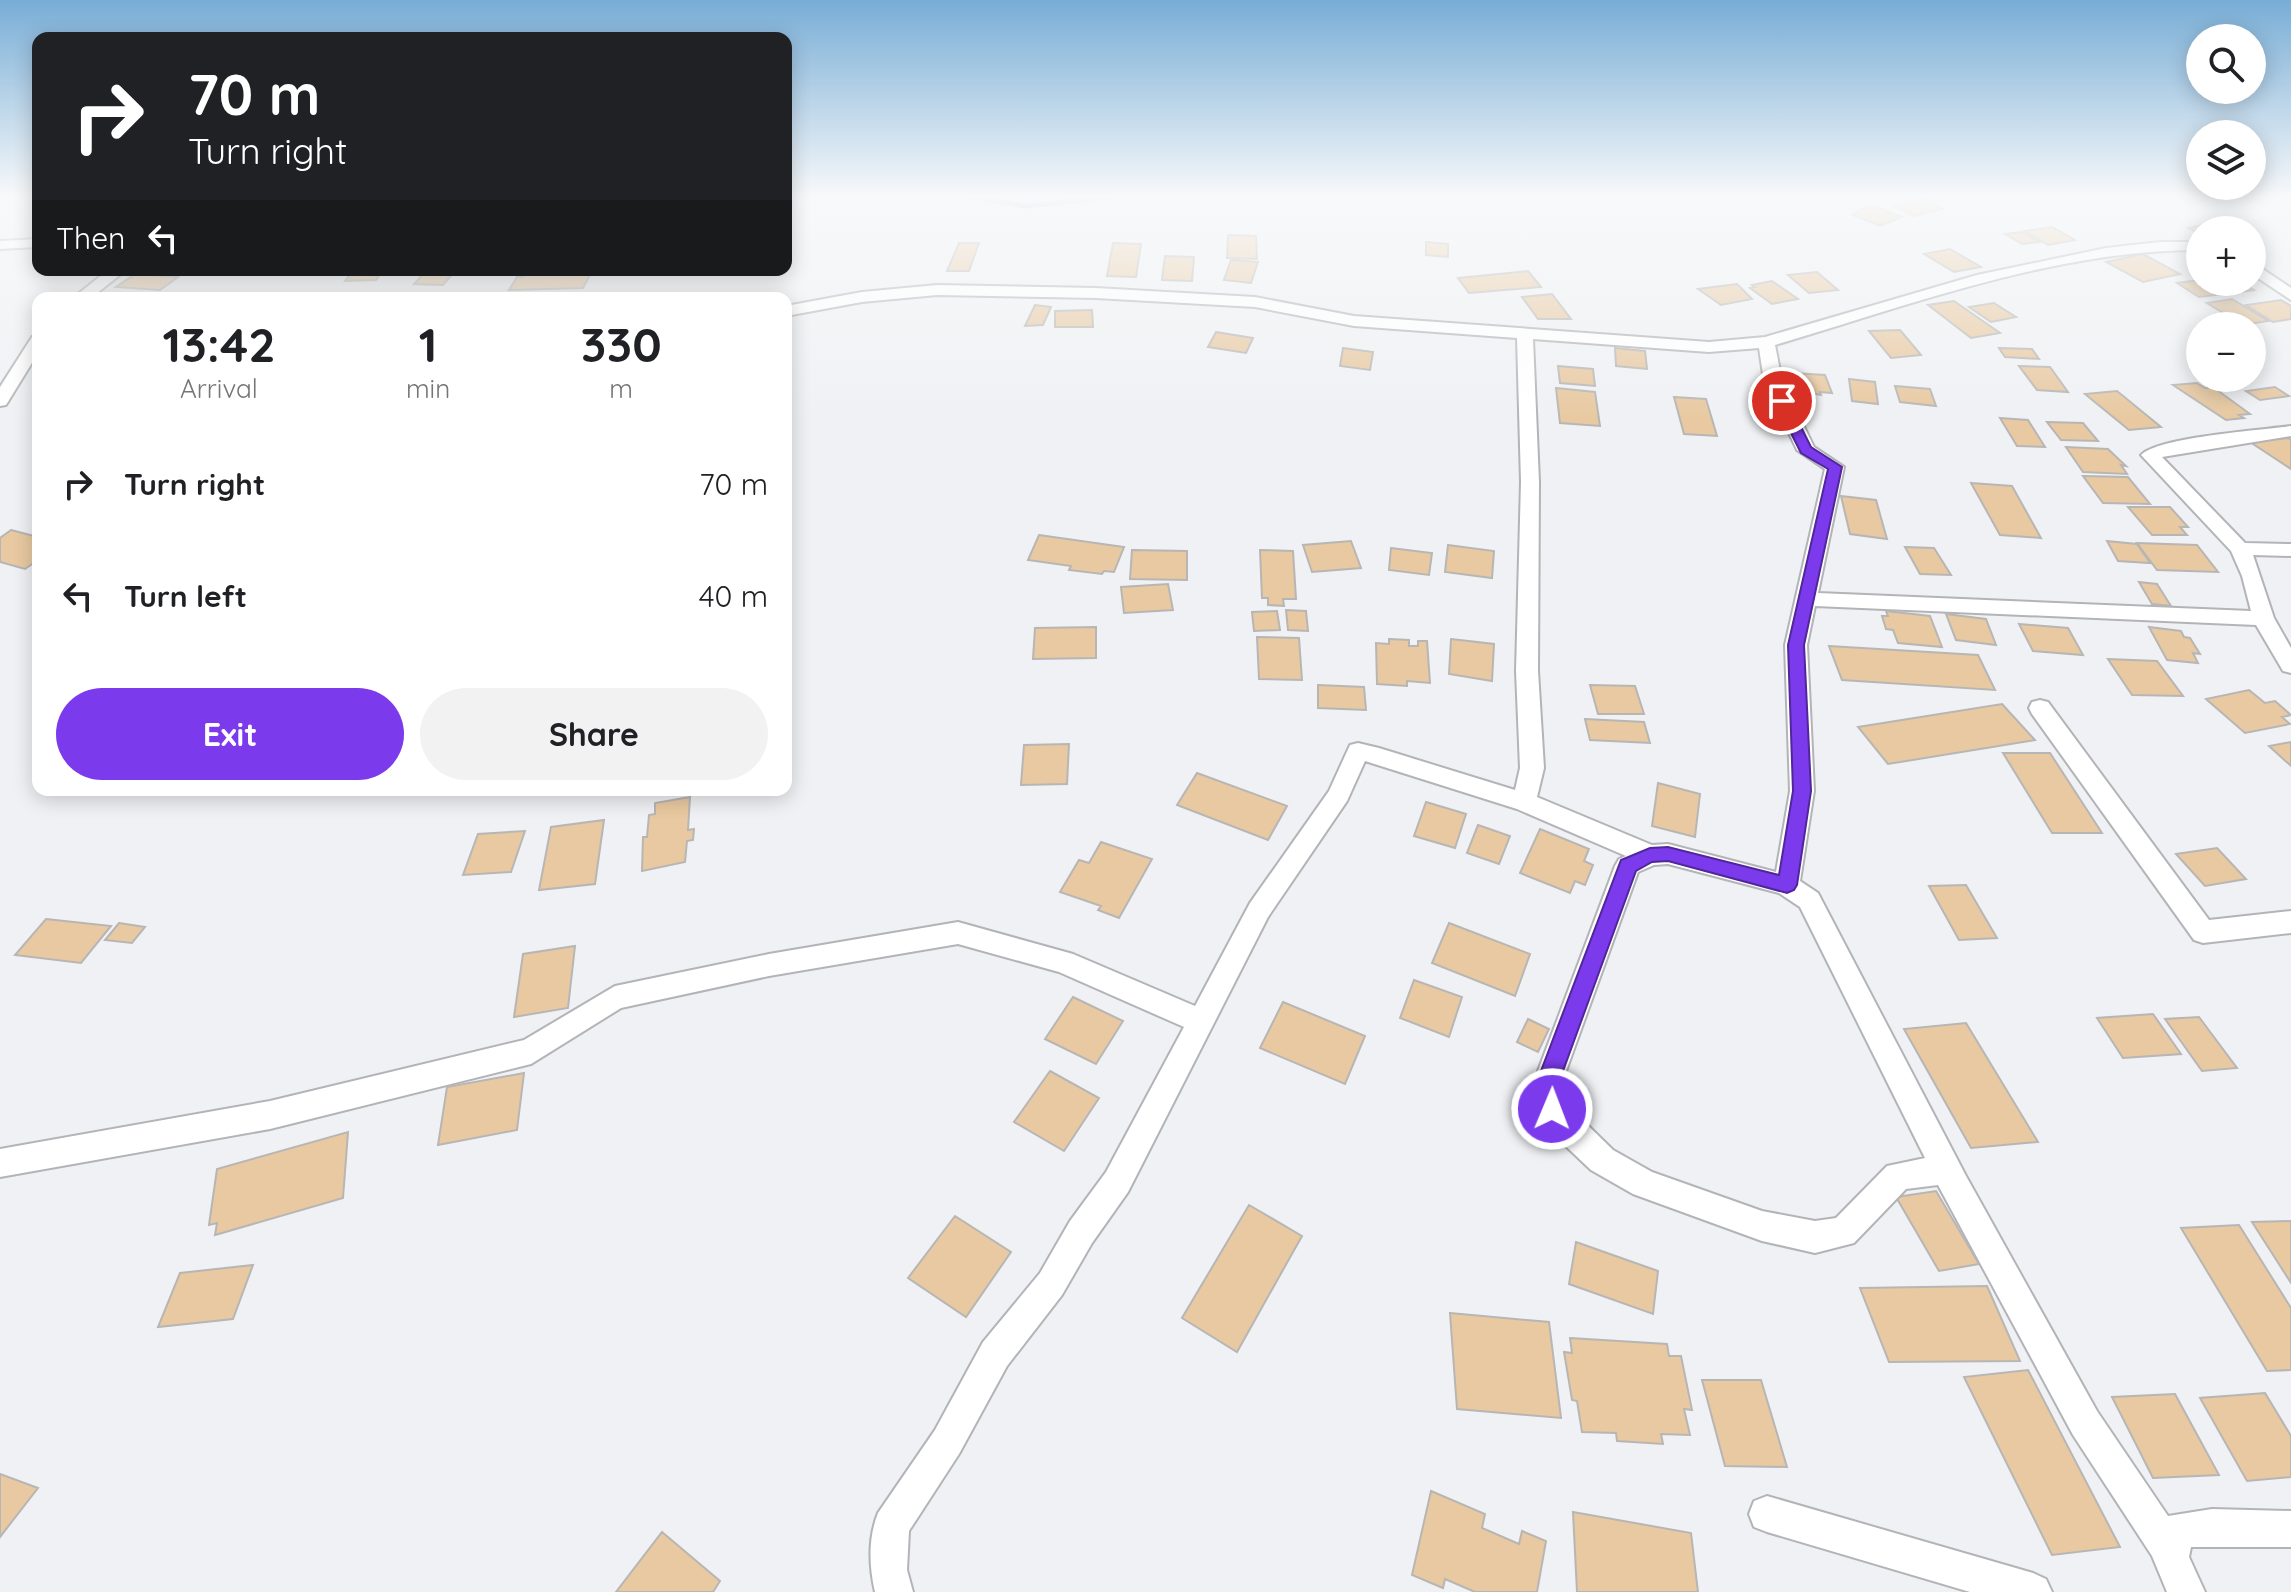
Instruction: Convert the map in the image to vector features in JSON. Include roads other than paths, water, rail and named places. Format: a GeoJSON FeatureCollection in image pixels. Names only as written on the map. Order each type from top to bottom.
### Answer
{"type":"FeatureCollection","features":[{"type":"Feature","properties":{"kind":"street"},"geometry":{"type":"LineString","coordinates":[[792,310],[862,297],[937,290],[1096,293],[1255,302],[1354,321],[1709,347],[1766,342],[1977,280],[2022,270]]}},
{"type":"Feature","properties":{"kind":"street"},"geometry":{"type":"LineString","coordinates":[[89,292],[110,276]]}},
{"type":"Feature","properties":{"kind":"street"},"geometry":{"type":"LineString","coordinates":[[2266,277],[2291,295]]}},
{"type":"Feature","properties":{"kind":"street"},"geometry":{"type":"LineString","coordinates":[[1524,802],[1532,768],[1527,671],[1530,482],[1525,333]]}},
{"type":"Feature","properties":{"kind":"street"},"geometry":{"type":"LineString","coordinates":[[1766,342],[1773,381],[1806,450],[1835,467],[1796,645],[1802,791],[1787,885]]}},
{"type":"Feature","properties":{"kind":"street"},"geometry":{"type":"LineString","coordinates":[[0,401],[32,350]]}},
{"type":"Feature","properties":{"kind":"street"},"geometry":{"type":"LineString","coordinates":[[2291,431],[2168,448],[2150,455],[2240,549],[2252,576],[2263,618],[2291,666]]}},
{"type":"Feature","properties":{"kind":"street"},"geometry":{"type":"LineString","coordinates":[[2240,549],[2291,550]]}},
{"type":"Feature","properties":{"kind":"street"},"geometry":{"type":"LineString","coordinates":[[1805,599],[2263,618]]}},
{"type":"Feature","properties":{"kind":"street"},"geometry":{"type":"LineString","coordinates":[[2040,708],[2203,932],[2291,922]]}},
{"type":"Feature","properties":{"kind":"street"},"geometry":{"type":"LineString","coordinates":[[894,1592],[888,1570],[891,1526],[947,1442],[995,1354],[1051,1284],[1081,1232],[1117,1182],[1259,910],[1285,868],[1339,795],[1358,751],[1410,763],[1460,785],[1524,802],[1650,855]]}},
{"type":"Feature","properties":{"kind":"street"},"geometry":{"type":"LineString","coordinates":[[1946,1169],[1898,1176],[1873,1205],[1843,1232],[1815,1237],[1762,1226],[1644,1184],[1602,1160],[1564,1125],[1552,1109],[1552,1071],[1628,866],[1650,855],[1668,854],[1787,885],[1809,900],[1946,1169],[2085,1423],[2172,1554]]}},
{"type":"Feature","properties":{"kind":"street"},"geometry":{"type":"LineString","coordinates":[[0,1163],[270,1115],[531,1051],[615,998],[769,965],[958,933],[1064,962],[1200,1021]]}},
{"type":"Feature","properties":{"kind":"street"},"geometry":{"type":"LineString","coordinates":[[1767,1514],[2033,1592]]}},
{"type":"Feature","properties":{"kind":"street"},"geometry":{"type":"LineString","coordinates":[[2186,1592],[2170,1557],[2177,1530],[2212,1527],[2291,1529]]}}]}
